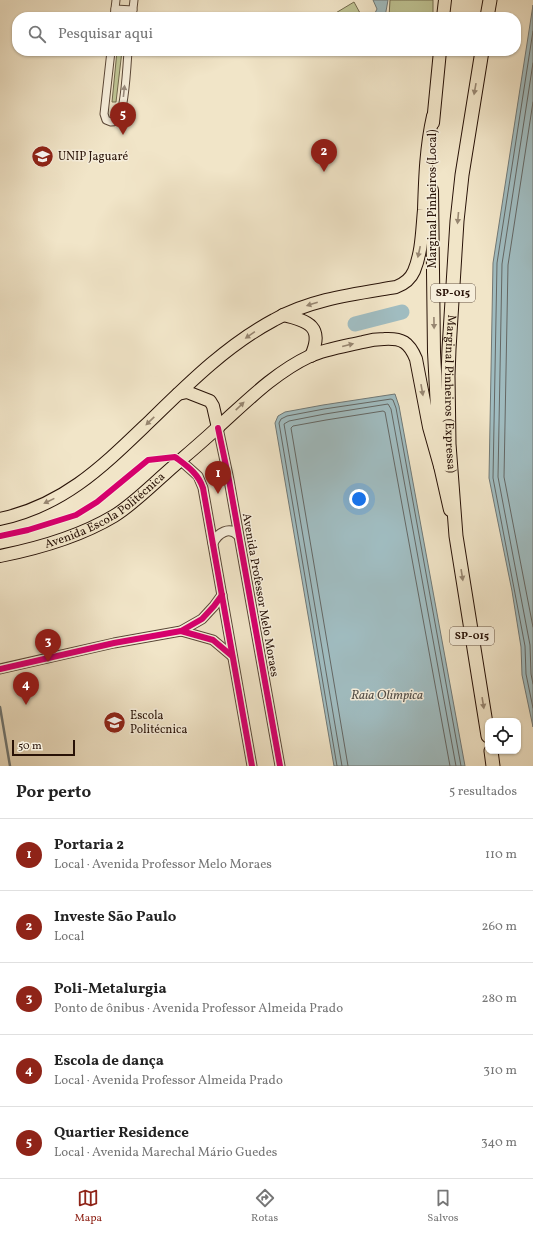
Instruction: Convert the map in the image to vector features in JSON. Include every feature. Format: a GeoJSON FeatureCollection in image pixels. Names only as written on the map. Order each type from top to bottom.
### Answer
{"type":"FeatureCollection","features":[{"type":"Feature","properties":{"kind":"highway"},"geometry":{"type":"LineString","coordinates":[[444,12],[445,0]]}},
{"type":"Feature","properties":{"kind":"highway"},"geometry":{"type":"LineString","coordinates":[[489,12],[490,0]]}},
{"type":"Feature","properties":{"kind":"highway","name":"Marginal Pinheiros (Local)"},"geometry":{"type":"LineString","coordinates":[[439,56],[433,116],[432,210],[434,352],[440,466],[456,536]]}},
{"type":"Feature","properties":{"kind":"highway","name":"Marginal Pinheiros (Expressa)"},"geometry":{"type":"LineString","coordinates":[[481,56],[462,175],[457,221],[449,349],[449,444],[456,536],[485,718]]}},
{"type":"Feature","properties":{"kind":"highway"},"geometry":{"type":"LineString","coordinates":[[0,519],[33,509],[71,490],[97,471],[178,394],[234,345],[256,330],[283,315],[313,304],[402,285],[411,276],[414,270],[419,250],[422,230],[428,141],[433,116]]}},
{"type":"Feature","properties":{"kind":"highway"},"geometry":{"type":"LineString","coordinates":[[283,315],[302,320],[313,328],[316,336],[316,342],[311,356]]}},
{"type":"Feature","properties":{"kind":"highway","name":"Avenida Escola Politécnica"},"geometry":{"type":"LineString","coordinates":[[0,556],[54,543],[86,530],[114,516],[218,428],[245,401],[262,387],[311,356],[335,348],[371,340],[394,338],[401,340],[408,345],[416,358],[429,427],[440,466]]}},
{"type":"Feature","properties":{"kind":"highway"},"geometry":{"type":"LineString","coordinates":[[178,394],[187,392],[210,400],[213,406],[218,428]]}},
{"type":"Feature","properties":{"kind":"highway"},"geometry":{"type":"LineString","coordinates":[[491,754],[493,766]]}},
{"type":"Feature","properties":{"kind":"street"},"geometry":{"type":"LineString","coordinates":[[115,12],[116,0]]}},
{"type":"Feature","properties":{"kind":"street"},"geometry":{"type":"LineString","coordinates":[[132,12],[134,0]]}},
{"type":"Feature","properties":{"kind":"street"},"geometry":{"type":"LineString","coordinates":[[115,8],[129,12]]}},
{"type":"Feature","properties":{"kind":"street"},"geometry":{"type":"LineString","coordinates":[[110,56],[104,114],[106,120],[111,122],[116,121],[118,118],[123,103],[128,56]]}},
{"type":"Feature","properties":{"kind":"street","name":"Avenida Professor Melo Moraes"},"geometry":{"type":"LineString","coordinates":[[218,428],[229,480],[280,766]]}},
{"type":"Feature","properties":{"kind":"street"},"geometry":{"type":"LineString","coordinates":[[180,460],[192,470],[201,481],[203,488],[252,766]]}},
{"type":"Feature","properties":{"kind":"street"},"geometry":{"type":"LineString","coordinates":[[213,543],[216,537],[227,531],[232,531],[238,535]]}},
{"type":"Feature","properties":{"kind":"street"},"geometry":{"type":"LineString","coordinates":[[5,668],[114,643],[181,631],[202,619],[222,595]]}},
{"type":"Feature","properties":{"kind":"street"},"geometry":{"type":"LineString","coordinates":[[181,631],[213,640],[232,656]]}},
{"type":"Feature","properties":{"kind":"green space"},"geometry":{"type":"Polygon","coordinates":[[[390,0],[433,0],[433,12],[389,12],[390,0]]]}},
{"type":"Feature","properties":{"kind":"green space"},"geometry":{"type":"Polygon","coordinates":[[[354,2],[359,12],[337,12],[354,2]]]}},
{"type":"Feature","properties":{"kind":"green space"},"geometry":{"type":"Polygon","coordinates":[[[117,56],[121,56],[116,102],[112,102],[117,56]]]}},
{"type":"Feature","properties":{"kind":"water"},"geometry":{"type":"Polygon","coordinates":[[[373,0],[388,0],[386,12],[376,12],[377,9],[373,0]]]}},
{"type":"Feature","properties":{"kind":"water"},"geometry":{"type":"Polygon","coordinates":[[[533,5],[533,727],[522,675],[521,647],[512,591],[489,478],[493,263],[533,5]]]}},
{"type":"Feature","properties":{"kind":"water","name":"Raia Olímpica"},"geometry":{"type":"Polygon","coordinates":[[[395,394],[399,406],[465,766],[334,766],[275,423],[278,416],[285,412],[395,394]]]}},
{"type":"Feature","properties":{"kind":"waterway"},"geometry":{"type":"LineString","coordinates":[[355,324],[402,312]]}},
{"type":"Feature","properties":{"kind":"waterway"},"geometry":{"type":"LineString","coordinates":[[0,707],[10,766]]}},
{"type":"Feature","properties":{"kind":"cycle path"},"geometry":{"type":"LineString","coordinates":[[218,428],[229,480],[280,766]]}},
{"type":"Feature","properties":{"kind":"cycle path"},"geometry":{"type":"LineString","coordinates":[[0,536],[28,530],[76,515],[97,502],[148,460],[175,457],[192,470],[203,488],[252,766]]}},
{"type":"Feature","properties":{"kind":"cycle path"},"geometry":{"type":"LineString","coordinates":[[0,669],[114,643],[181,631],[202,619],[222,595]]}},
{"type":"Feature","properties":{"kind":"cycle path"},"geometry":{"type":"LineString","coordinates":[[181,631],[213,640],[232,656]]}},
{"type":"Feature","properties":{"kind":"place","name":"Quartier Residence"},"geometry":{"type":"Point","coordinates":[123,135]}},
{"type":"Feature","properties":{"kind":"place","name":"UNIP Jaguaré"},"geometry":{"type":"Point","coordinates":[43,157]}},
{"type":"Feature","properties":{"kind":"place","name":"Investe São Paulo"},"geometry":{"type":"Point","coordinates":[324,172]}},
{"type":"Feature","properties":{"kind":"place","name":"Portaria 2"},"geometry":{"type":"Point","coordinates":[218,494]}},
{"type":"Feature","properties":{"kind":"place","name":"Poli-Metalurgia"},"geometry":{"type":"Point","coordinates":[48,662]}},
{"type":"Feature","properties":{"kind":"place","name":"Escola de dança"},"geometry":{"type":"Point","coordinates":[26,705]}},
{"type":"Feature","properties":{"kind":"place","name":"Escola Politécnica"},"geometry":{"type":"Point","coordinates":[115,723]}}]}
